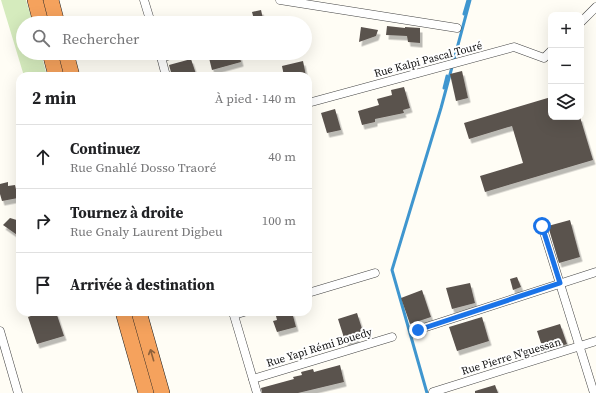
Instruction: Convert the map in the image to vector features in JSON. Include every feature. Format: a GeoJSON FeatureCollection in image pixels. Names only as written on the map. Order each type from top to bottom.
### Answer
{"type":"FeatureCollection","features":[{"type":"Feature","properties":{"kind":"highway"},"geometry":{"type":"LineString","coordinates":[[34,0],[39,16]]}},
{"type":"Feature","properties":{"kind":"highway"},"geometry":{"type":"LineString","coordinates":[[51,0],[55,16]]}},
{"type":"Feature","properties":{"kind":"highway"},"geometry":{"type":"LineString","coordinates":[[52,60],[55,72]]}},
{"type":"Feature","properties":{"kind":"highway"},"geometry":{"type":"LineString","coordinates":[[68,60],[71,72]]}},
{"type":"Feature","properties":{"kind":"highway"},"geometry":{"type":"LineString","coordinates":[[124,316],[146,393]]}},
{"type":"Feature","properties":{"kind":"highway"},"geometry":{"type":"LineString","coordinates":[[140,316],[162,393]]}},
{"type":"Feature","properties":{"kind":"street"},"geometry":{"type":"LineString","coordinates":[[144,0],[149,16]]}},
{"type":"Feature","properties":{"kind":"street"},"geometry":{"type":"LineString","coordinates":[[280,0],[456,28]]}},
{"type":"Feature","properties":{"kind":"street"},"geometry":{"type":"LineString","coordinates":[[584,19],[596,7]]}},
{"type":"Feature","properties":{"kind":"street","name":"Rue Kalpi Pascal Touré"},"geometry":{"type":"LineString","coordinates":[[312,102],[514,47],[544,58],[548,54]]}},
{"type":"Feature","properties":{"kind":"street"},"geometry":{"type":"LineString","coordinates":[[161,60],[165,72]]}},
{"type":"Feature","properties":{"kind":"street"},"geometry":{"type":"LineString","coordinates":[[542,226],[594,393]]}},
{"type":"Feature","properties":{"kind":"street"},"geometry":{"type":"LineString","coordinates":[[418,330],[596,272]]}},
{"type":"Feature","properties":{"kind":"street"},"geometry":{"type":"LineString","coordinates":[[312,292],[375,273]]}},
{"type":"Feature","properties":{"kind":"street"},"geometry":{"type":"LineString","coordinates":[[235,316],[257,393]]}},
{"type":"Feature","properties":{"kind":"street"},"geometry":{"type":"LineString","coordinates":[[0,331],[18,393]]}},
{"type":"Feature","properties":{"kind":"street","name":"Rue Yapi Rémi Bouedy"},"geometry":{"type":"LineString","coordinates":[[253,379],[392,337]]}},
{"type":"Feature","properties":{"kind":"street","name":"Rue Pierre N'guessan"},"geometry":{"type":"LineString","coordinates":[[433,392],[596,341]]}},
{"type":"Feature","properties":{"kind":"green space"},"geometry":{"type":"Polygon","coordinates":[[[1,0],[26,0],[31,16],[16,16],[16,50],[1,0]]]}},
{"type":"Feature","properties":{"kind":"green space"},"geometry":{"type":"Polygon","coordinates":[[[19,60],[43,60],[46,72],[23,72],[19,60]]]}},
{"type":"Feature","properties":{"kind":"building"},"geometry":{"type":"Polygon","coordinates":[[[261,10],[262,16],[253,16],[252,12],[261,10]]]}},
{"type":"Feature","properties":{"kind":"building"},"geometry":{"type":"Polygon","coordinates":[[[387,26],[420,28],[420,43],[408,42],[407,36],[386,35],[387,26]]]}},
{"type":"Feature","properties":{"kind":"building"},"geometry":{"type":"Polygon","coordinates":[[[361,27],[378,30],[376,36],[359,42],[361,27]]]}},
{"type":"Feature","properties":{"kind":"building"},"geometry":{"type":"Polygon","coordinates":[[[191,60],[195,72],[171,72],[169,65],[191,60]]]}},
{"type":"Feature","properties":{"kind":"building"},"geometry":{"type":"Polygon","coordinates":[[[210,60],[241,60],[241,62],[212,70],[210,60]]]}},
{"type":"Feature","properties":{"kind":"building"},"geometry":{"type":"Polygon","coordinates":[[[303,61],[305,72],[283,72],[282,66],[303,61]]]}},
{"type":"Feature","properties":{"kind":"building"},"geometry":{"type":"Polygon","coordinates":[[[462,71],[468,98],[456,101],[450,74],[462,71]]]}},
{"type":"Feature","properties":{"kind":"building"},"geometry":{"type":"Polygon","coordinates":[[[404,87],[410,108],[403,110],[404,113],[375,119],[375,122],[362,125],[358,111],[379,105],[377,99],[392,95],[391,90],[404,87]]]}},
{"type":"Feature","properties":{"kind":"building"},"geometry":{"type":"Polygon","coordinates":[[[548,98],[548,120],[581,120],[593,160],[485,192],[480,176],[523,163],[512,126],[469,139],[464,123],[548,98]]]}},
{"type":"Feature","properties":{"kind":"building"},"geometry":{"type":"Polygon","coordinates":[[[335,109],[341,130],[327,133],[321,113],[335,109]]]}},
{"type":"Feature","properties":{"kind":"building"},"geometry":{"type":"Polygon","coordinates":[[[8,182],[8,186],[15,185],[16,198],[2,201],[0,184],[8,182]]]}},
{"type":"Feature","properties":{"kind":"building"},"geometry":{"type":"Polygon","coordinates":[[[10,218],[16,220],[16,234],[3,225],[10,218]]]}},
{"type":"Feature","properties":{"kind":"building"},"geometry":{"type":"Polygon","coordinates":[[[570,220],[580,257],[559,263],[548,226],[570,220]]]}},
{"type":"Feature","properties":{"kind":"building"},"geometry":{"type":"Polygon","coordinates":[[[517,277],[521,287],[513,290],[510,279],[517,277]]]}},
{"type":"Feature","properties":{"kind":"building"},"geometry":{"type":"Polygon","coordinates":[[[470,283],[475,303],[452,309],[446,288],[470,283]]]}},
{"type":"Feature","properties":{"kind":"building"},"geometry":{"type":"Polygon","coordinates":[[[422,290],[431,317],[410,324],[401,298],[422,290]]]}},
{"type":"Feature","properties":{"kind":"building"},"geometry":{"type":"Polygon","coordinates":[[[357,313],[363,332],[356,334],[357,340],[346,344],[338,319],[357,313]]]}},
{"type":"Feature","properties":{"kind":"building"},"geometry":{"type":"Polygon","coordinates":[[[57,316],[64,336],[37,344],[28,317],[57,316]]]}},
{"type":"Feature","properties":{"kind":"building"},"geometry":{"type":"Polygon","coordinates":[[[276,316],[293,316],[296,327],[277,332],[273,321],[277,320],[276,316]]]}},
{"type":"Feature","properties":{"kind":"building"},"geometry":{"type":"Polygon","coordinates":[[[482,317],[489,341],[457,351],[449,327],[482,317]]]}},
{"type":"Feature","properties":{"kind":"building"},"geometry":{"type":"Polygon","coordinates":[[[560,324],[567,344],[544,352],[537,331],[560,324]]]}},
{"type":"Feature","properties":{"kind":"building"},"geometry":{"type":"Polygon","coordinates":[[[340,365],[344,382],[298,393],[262,393],[261,388],[294,379],[293,377],[302,375],[301,372],[313,369],[314,372],[340,365]]]}},
{"type":"Feature","properties":{"kind":"building"},"geometry":{"type":"Polygon","coordinates":[[[495,385],[498,393],[475,393],[475,391],[495,385]]]}},
{"type":"Feature","properties":{"kind":"waterway"},"geometry":{"type":"LineString","coordinates":[[464,14],[468,0]]}},
{"type":"Feature","properties":{"kind":"waterway"},"geometry":{"type":"LineString","coordinates":[[427,393],[392,270],[441,108],[470,0]]}},
{"type":"Feature","properties":{"kind":"waterway"},"geometry":{"type":"LineString","coordinates":[[444,88],[447,76]]}},
{"type":"Feature","properties":{"kind":"route"},"geometry":{"type":"LineString","coordinates":[[418,330],[560,283],[542,226]]}}]}
